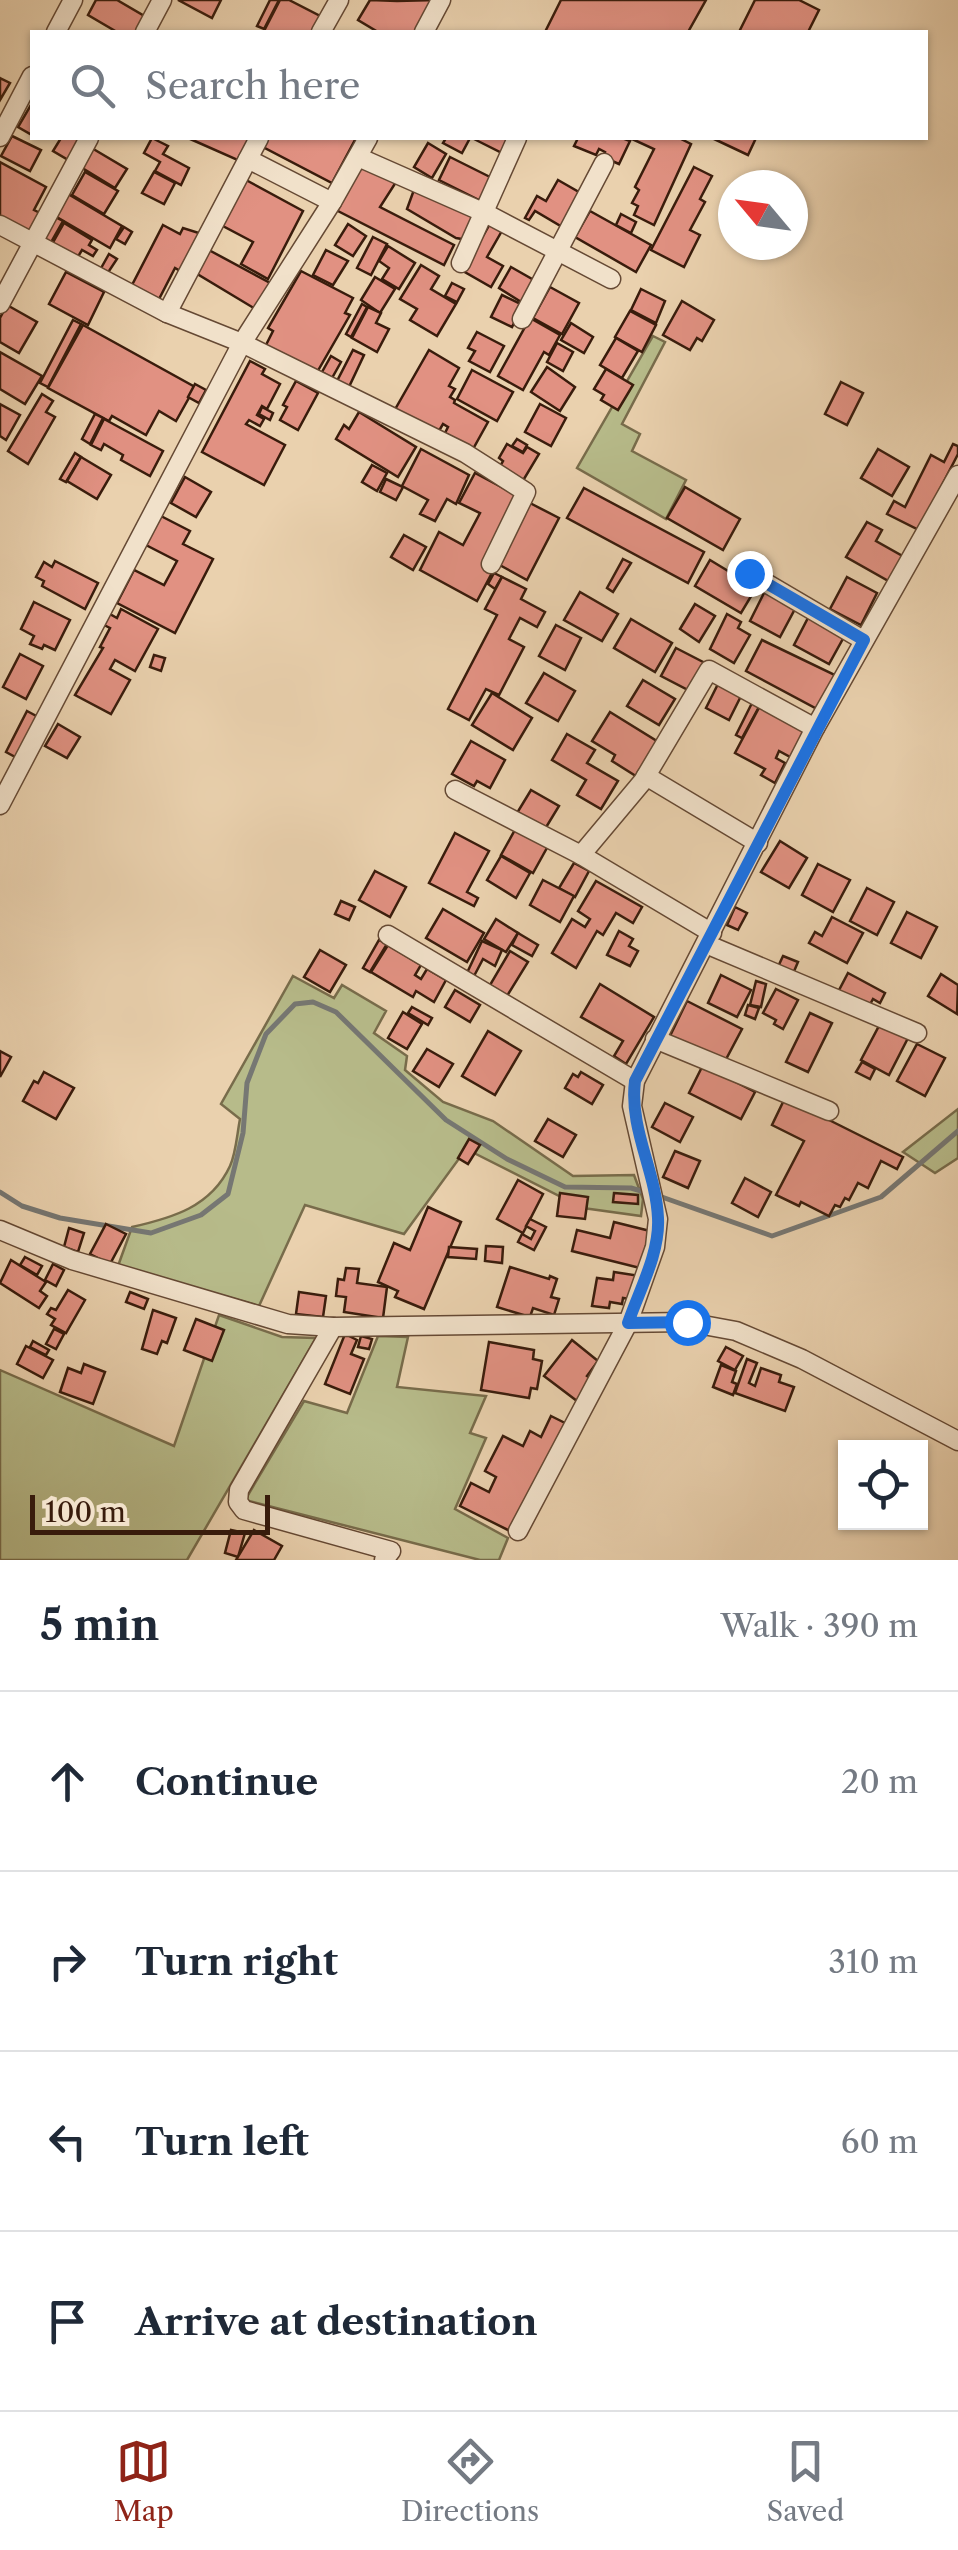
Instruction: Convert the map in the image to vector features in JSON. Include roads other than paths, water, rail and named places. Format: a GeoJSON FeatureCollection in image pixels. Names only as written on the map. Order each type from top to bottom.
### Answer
{"type":"FeatureCollection","features":[{"type":"Feature","properties":{"kind":"street"},"geometry":{"type":"LineString","coordinates":[[57,30],[73,0]]}},
{"type":"Feature","properties":{"kind":"street"},"geometry":{"type":"LineString","coordinates":[[146,30],[162,0]]}},
{"type":"Feature","properties":{"kind":"street"},"geometry":{"type":"LineString","coordinates":[[322,30],[340,0]]}},
{"type":"Feature","properties":{"kind":"street"},"geometry":{"type":"LineString","coordinates":[[425,30],[441,0]]}},
{"type":"Feature","properties":{"kind":"street"},"geometry":{"type":"LineString","coordinates":[[0,138],[30,80]]}},
{"type":"Feature","properties":{"kind":"street"},"geometry":{"type":"LineString","coordinates":[[0,304],[88,140]]}},
{"type":"Feature","properties":{"kind":"street"},"geometry":{"type":"LineString","coordinates":[[167,313],[258,140]]}},
{"type":"Feature","properties":{"kind":"street"},"geometry":{"type":"LineString","coordinates":[[0,805],[242,343],[367,140]]}},
{"type":"Feature","properties":{"kind":"street"},"geometry":{"type":"LineString","coordinates":[[461,263],[517,140]]}},
{"type":"Feature","properties":{"kind":"street"},"geometry":{"type":"LineString","coordinates":[[358,156],[485,214],[611,279]]}},
{"type":"Feature","properties":{"kind":"street"},"geometry":{"type":"LineString","coordinates":[[248,160],[332,202]]}},
{"type":"Feature","properties":{"kind":"street"},"geometry":{"type":"LineString","coordinates":[[522,318],[604,163]]}},
{"type":"Feature","properties":{"kind":"street"},"geometry":{"type":"LineString","coordinates":[[0,225],[167,313],[242,343],[465,453],[526,492],[491,564]]}},
{"type":"Feature","properties":{"kind":"street"},"geometry":{"type":"LineString","coordinates":[[518,1530],[628,1323],[655,1247],[658,1219],[632,1106],[635,1081],[815,728],[958,474]]}},
{"type":"Feature","properties":{"kind":"street"},"geometry":{"type":"LineString","coordinates":[[749,573],[864,640]]}},
{"type":"Feature","properties":{"kind":"street"},"geometry":{"type":"LineString","coordinates":[[581,855],[646,776],[709,670],[815,728]]}},
{"type":"Feature","properties":{"kind":"street"},"geometry":{"type":"LineString","coordinates":[[646,776],[758,843]]}},
{"type":"Feature","properties":{"kind":"street"},"geometry":{"type":"LineString","coordinates":[[455,790],[581,855],[709,939],[917,1033]]}},
{"type":"Feature","properties":{"kind":"street"},"geometry":{"type":"LineString","coordinates":[[388,934],[635,1081]]}},
{"type":"Feature","properties":{"kind":"street"},"geometry":{"type":"LineString","coordinates":[[655,1039],[829,1111]]}},
{"type":"Feature","properties":{"kind":"street"},"geometry":{"type":"LineString","coordinates":[[0,1230],[72,1260],[288,1324],[333,1327],[687,1322],[736,1331],[802,1360],[958,1441]]}},
{"type":"Feature","properties":{"kind":"street"},"geometry":{"type":"LineString","coordinates":[[333,1327],[240,1490],[238,1502],[244,1510],[391,1551],[384,1560]]}},
{"type":"Feature","properties":{"kind":"waterway"},"geometry":{"type":"LineString","coordinates":[[0,1192],[22,1206],[60,1218],[151,1233],[201,1215],[228,1194],[243,1133],[247,1083],[266,1034],[295,1004],[313,1002],[336,1012],[446,1120],[507,1159],[565,1187],[631,1188],[648,1193]]}},
{"type":"Feature","properties":{"kind":"waterway"},"geometry":{"type":"LineString","coordinates":[[659,1196],[772,1236],[881,1197],[958,1131]]}}]}
